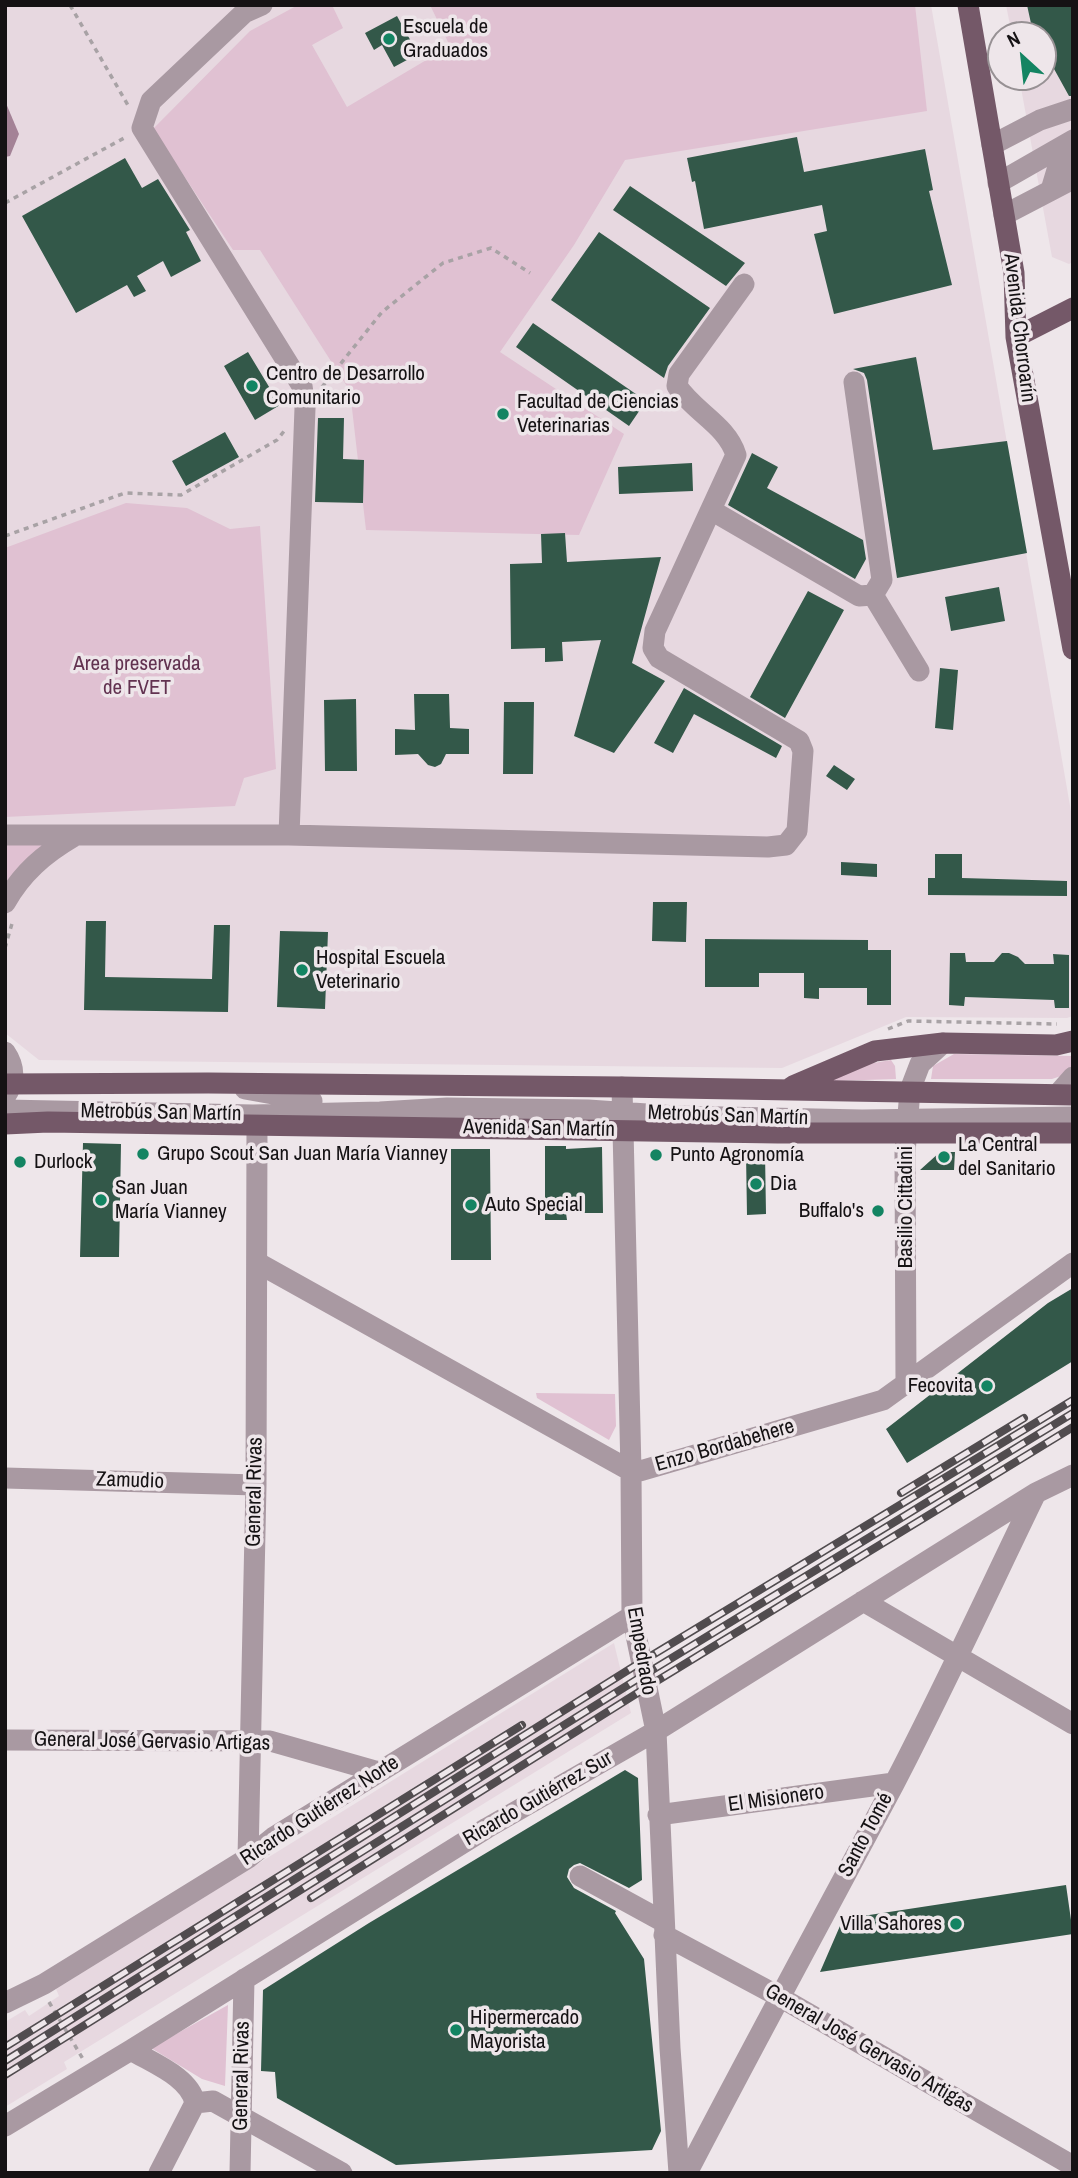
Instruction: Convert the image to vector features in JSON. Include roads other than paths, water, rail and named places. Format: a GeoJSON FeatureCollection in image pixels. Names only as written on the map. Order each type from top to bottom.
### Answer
{"type":"FeatureCollection","features":[{"type":"Feature","properties":{"kind":"main road","name":"Avenida Chorroarín"},"geometry":{"type":"LineString","coordinates":[[968,5],[1014,273],[1016,337],[1073,649]]}},
{"type":"Feature","properties":{"kind":"main road"},"geometry":{"type":"LineString","coordinates":[[1016,337],[1073,308]]}},
{"type":"Feature","properties":{"kind":"main road"},"geometry":{"type":"LineString","coordinates":[[785,1089],[875,1051],[943,1043],[1056,1045],[1073,1041]]}},
{"type":"Feature","properties":{"kind":"main road","name":"Avenida San Martín"},"geometry":{"type":"LineString","coordinates":[[7,1091],[208,1083],[623,1108],[908,1112],[975,1093],[1065,1094]]}},
{"type":"Feature","properties":{"kind":"main road","name":"Avenida San Martín"},"geometry":{"type":"LineString","coordinates":[[5,1124],[48,1122],[257,1126],[623,1108],[785,1089],[908,1112],[1073,1133]]}},
{"type":"Feature","properties":{"kind":"street"},"geometry":{"type":"LineString","coordinates":[[262,5],[244,13],[151,101],[142,128],[302,386],[305,408],[289,835]]}},
{"type":"Feature","properties":{"kind":"street"},"geometry":{"type":"LineString","coordinates":[[992,145],[1040,120],[1073,109]]}},
{"type":"Feature","properties":{"kind":"street"},"geometry":{"type":"LineString","coordinates":[[998,183],[1073,140]]}},
{"type":"Feature","properties":{"kind":"street"},"geometry":{"type":"LineString","coordinates":[[1051,190],[1057,170],[1073,158]]}},
{"type":"Feature","properties":{"kind":"street"},"geometry":{"type":"LineString","coordinates":[[1004,215],[1073,179]]}},
{"type":"Feature","properties":{"kind":"street"},"geometry":{"type":"LineString","coordinates":[[5,835],[289,835],[768,847],[786,845],[797,831],[803,751],[799,741],[659,658],[653,648],[655,631],[736,455],[732,440],[683,395],[677,386],[679,374],[744,284]]}},
{"type":"Feature","properties":{"kind":"street"},"geometry":{"type":"LineString","coordinates":[[854,382],[882,580],[873,595]]}},
{"type":"Feature","properties":{"kind":"street"},"geometry":{"type":"LineString","coordinates":[[711,510],[859,596],[873,595]]}},
{"type":"Feature","properties":{"kind":"street"},"geometry":{"type":"LineString","coordinates":[[873,595],[919,671]]}},
{"type":"Feature","properties":{"kind":"street"},"geometry":{"type":"LineString","coordinates":[[5,903],[23,876],[38,860],[75,836]]}},
{"type":"Feature","properties":{"kind":"street","name":"Basilio Cittadini"},"geometry":{"type":"LineString","coordinates":[[906,1384],[908,1112],[920,1064],[943,1043]]}},
{"type":"Feature","properties":{"kind":"street"},"geometry":{"type":"LineString","coordinates":[[5,1052],[11,1063],[7,1091]]}},
{"type":"Feature","properties":{"kind":"street"},"geometry":{"type":"LineString","coordinates":[[1065,1094],[1073,1077]]}},
{"type":"Feature","properties":{"kind":"street","name":"Metrobús San Martín"},"geometry":{"type":"LineString","coordinates":[[208,1083],[312,1101]]}},
{"type":"Feature","properties":{"kind":"street","name":"Metrobús San Martín"},"geometry":{"type":"LineString","coordinates":[[7,1091],[265,1103],[447,1097],[597,1099],[623,1108]]}},
{"type":"Feature","properties":{"kind":"street","name":"Metrobús San Martín"},"geometry":{"type":"LineString","coordinates":[[5,1110],[254,1115],[447,1108],[623,1108]]}},
{"type":"Feature","properties":{"kind":"street","name":"Empedrado"},"geometry":{"type":"LineString","coordinates":[[623,1108],[632,1616],[656,1731],[658,1815],[679,2173]]}},
{"type":"Feature","properties":{"kind":"street"},"geometry":{"type":"LineString","coordinates":[[908,1112],[1073,1117]]}},
{"type":"Feature","properties":{"kind":"street","name":"General Rivas"},"geometry":{"type":"LineString","coordinates":[[248,1858],[256,1485],[257,1126]]}},
{"type":"Feature","properties":{"kind":"street","name":"Enzo Bordabehere"},"geometry":{"type":"LineString","coordinates":[[258,1263],[631,1471],[640,1471],[883,1400],[1073,1263]]}},
{"type":"Feature","properties":{"kind":"street","name":"Ricardo Gutiérrez Sur"},"geometry":{"type":"LineString","coordinates":[[5,2126],[487,1828],[656,1731],[1036,1493],[1073,1475]]}},
{"type":"Feature","properties":{"kind":"street","name":"Zamudio"},"geometry":{"type":"LineString","coordinates":[[5,1478],[256,1485]]}},
{"type":"Feature","properties":{"kind":"street","name":"Santo Tomé"},"geometry":{"type":"LineString","coordinates":[[687,2173],[778,1996],[894,1783],[1036,1493]]}},
{"type":"Feature","properties":{"kind":"street"},"geometry":{"type":"LineString","coordinates":[[863,1601],[1073,1724]]}},
{"type":"Feature","properties":{"kind":"street","name":"Ricardo Gutiérrez Norte"},"geometry":{"type":"LineString","coordinates":[[5,2003],[44,1984],[248,1858],[274,1837],[632,1616]]}},
{"type":"Feature","properties":{"kind":"street","name":"General José Gervasio Artigas"},"geometry":{"type":"LineString","coordinates":[[5,1740],[270,1741],[379,1772]]}},
{"type":"Feature","properties":{"kind":"street","name":"El Misionero"},"geometry":{"type":"LineString","coordinates":[[658,1815],[894,1783]]}},
{"type":"Feature","properties":{"kind":"street","name":"General José Gervasio Artigas"},"geometry":{"type":"LineString","coordinates":[[580,1876],[778,1996],[1073,2166]]}},
{"type":"Feature","properties":{"kind":"street","name":"General Rivas"},"geometry":{"type":"LineString","coordinates":[[240,2173],[244,1979]]}},
{"type":"Feature","properties":{"kind":"street"},"geometry":{"type":"LineString","coordinates":[[131,2050],[184,2082],[193,2092],[195,2103],[159,2173]]}},
{"type":"Feature","properties":{"kind":"street"},"geometry":{"type":"LineString","coordinates":[[195,2103],[213,2101],[342,2173]]}},
{"type":"Feature","properties":{"kind":"railway"},"geometry":{"type":"LineString","coordinates":[[5,2061],[641,1662],[1073,1400]]}},
{"type":"Feature","properties":{"kind":"railway"},"geometry":{"type":"LineString","coordinates":[[5,2075],[644,1675],[1073,1413]]}},
{"type":"Feature","properties":{"kind":"railway"},"geometry":{"type":"LineString","coordinates":[[901,1493],[1024,1418]]}},
{"type":"Feature","properties":{"kind":"railway"},"geometry":{"type":"LineString","coordinates":[[311,1898],[647,1687],[1073,1427]]}},
{"type":"Feature","properties":{"kind":"railway"},"geometry":{"type":"LineString","coordinates":[[5,2047],[522,1725]]}},
{"type":"Feature","properties":{"kind":"place","name":"Escuela de Graduados"},"geometry":{"type":"Point","coordinates":[389,39]}},
{"type":"Feature","properties":{"kind":"place","name":"Centro de Desarrollo Comunitario"},"geometry":{"type":"Point","coordinates":[252,386]}},
{"type":"Feature","properties":{"kind":"place","name":"Facultad de Ciencias Veterinarias"},"geometry":{"type":"Point","coordinates":[503,414]}},
{"type":"Feature","properties":{"kind":"place","name":"Hospital Escuela Veterinario"},"geometry":{"type":"Point","coordinates":[302,970]}},
{"type":"Feature","properties":{"kind":"place","name":"Grupo Scout San Juan María Vianney"},"geometry":{"type":"Point","coordinates":[143,1154]}},
{"type":"Feature","properties":{"kind":"place","name":"Punto Agronomía"},"geometry":{"type":"Point","coordinates":[656,1155]}},
{"type":"Feature","properties":{"kind":"place","name":"La Central del Sanitario"},"geometry":{"type":"Point","coordinates":[944,1157]}},
{"type":"Feature","properties":{"kind":"place","name":"Durlock"},"geometry":{"type":"Point","coordinates":[20,1162]}},
{"type":"Feature","properties":{"kind":"place","name":"Dia"},"geometry":{"type":"Point","coordinates":[756,1184]}},
{"type":"Feature","properties":{"kind":"place","name":"San Juan María Vianney"},"geometry":{"type":"Point","coordinates":[101,1200]}},
{"type":"Feature","properties":{"kind":"place","name":"Auto Special"},"geometry":{"type":"Point","coordinates":[471,1205]}},
{"type":"Feature","properties":{"kind":"place","name":"Buffalo's"},"geometry":{"type":"Point","coordinates":[878,1211]}},
{"type":"Feature","properties":{"kind":"place","name":"Fecovita"},"geometry":{"type":"Point","coordinates":[987,1386]}},
{"type":"Feature","properties":{"kind":"place","name":"Villa Sahores"},"geometry":{"type":"Point","coordinates":[956,1924]}},
{"type":"Feature","properties":{"kind":"place","name":"Hipermercado Mayorista"},"geometry":{"type":"Point","coordinates":[456,2030]}},
{"type":"Feature","properties":{"kind":"park label","name":"Area preservada de FVET"},"geometry":{"type":"Point","coordinates":[137,676]}}]}
